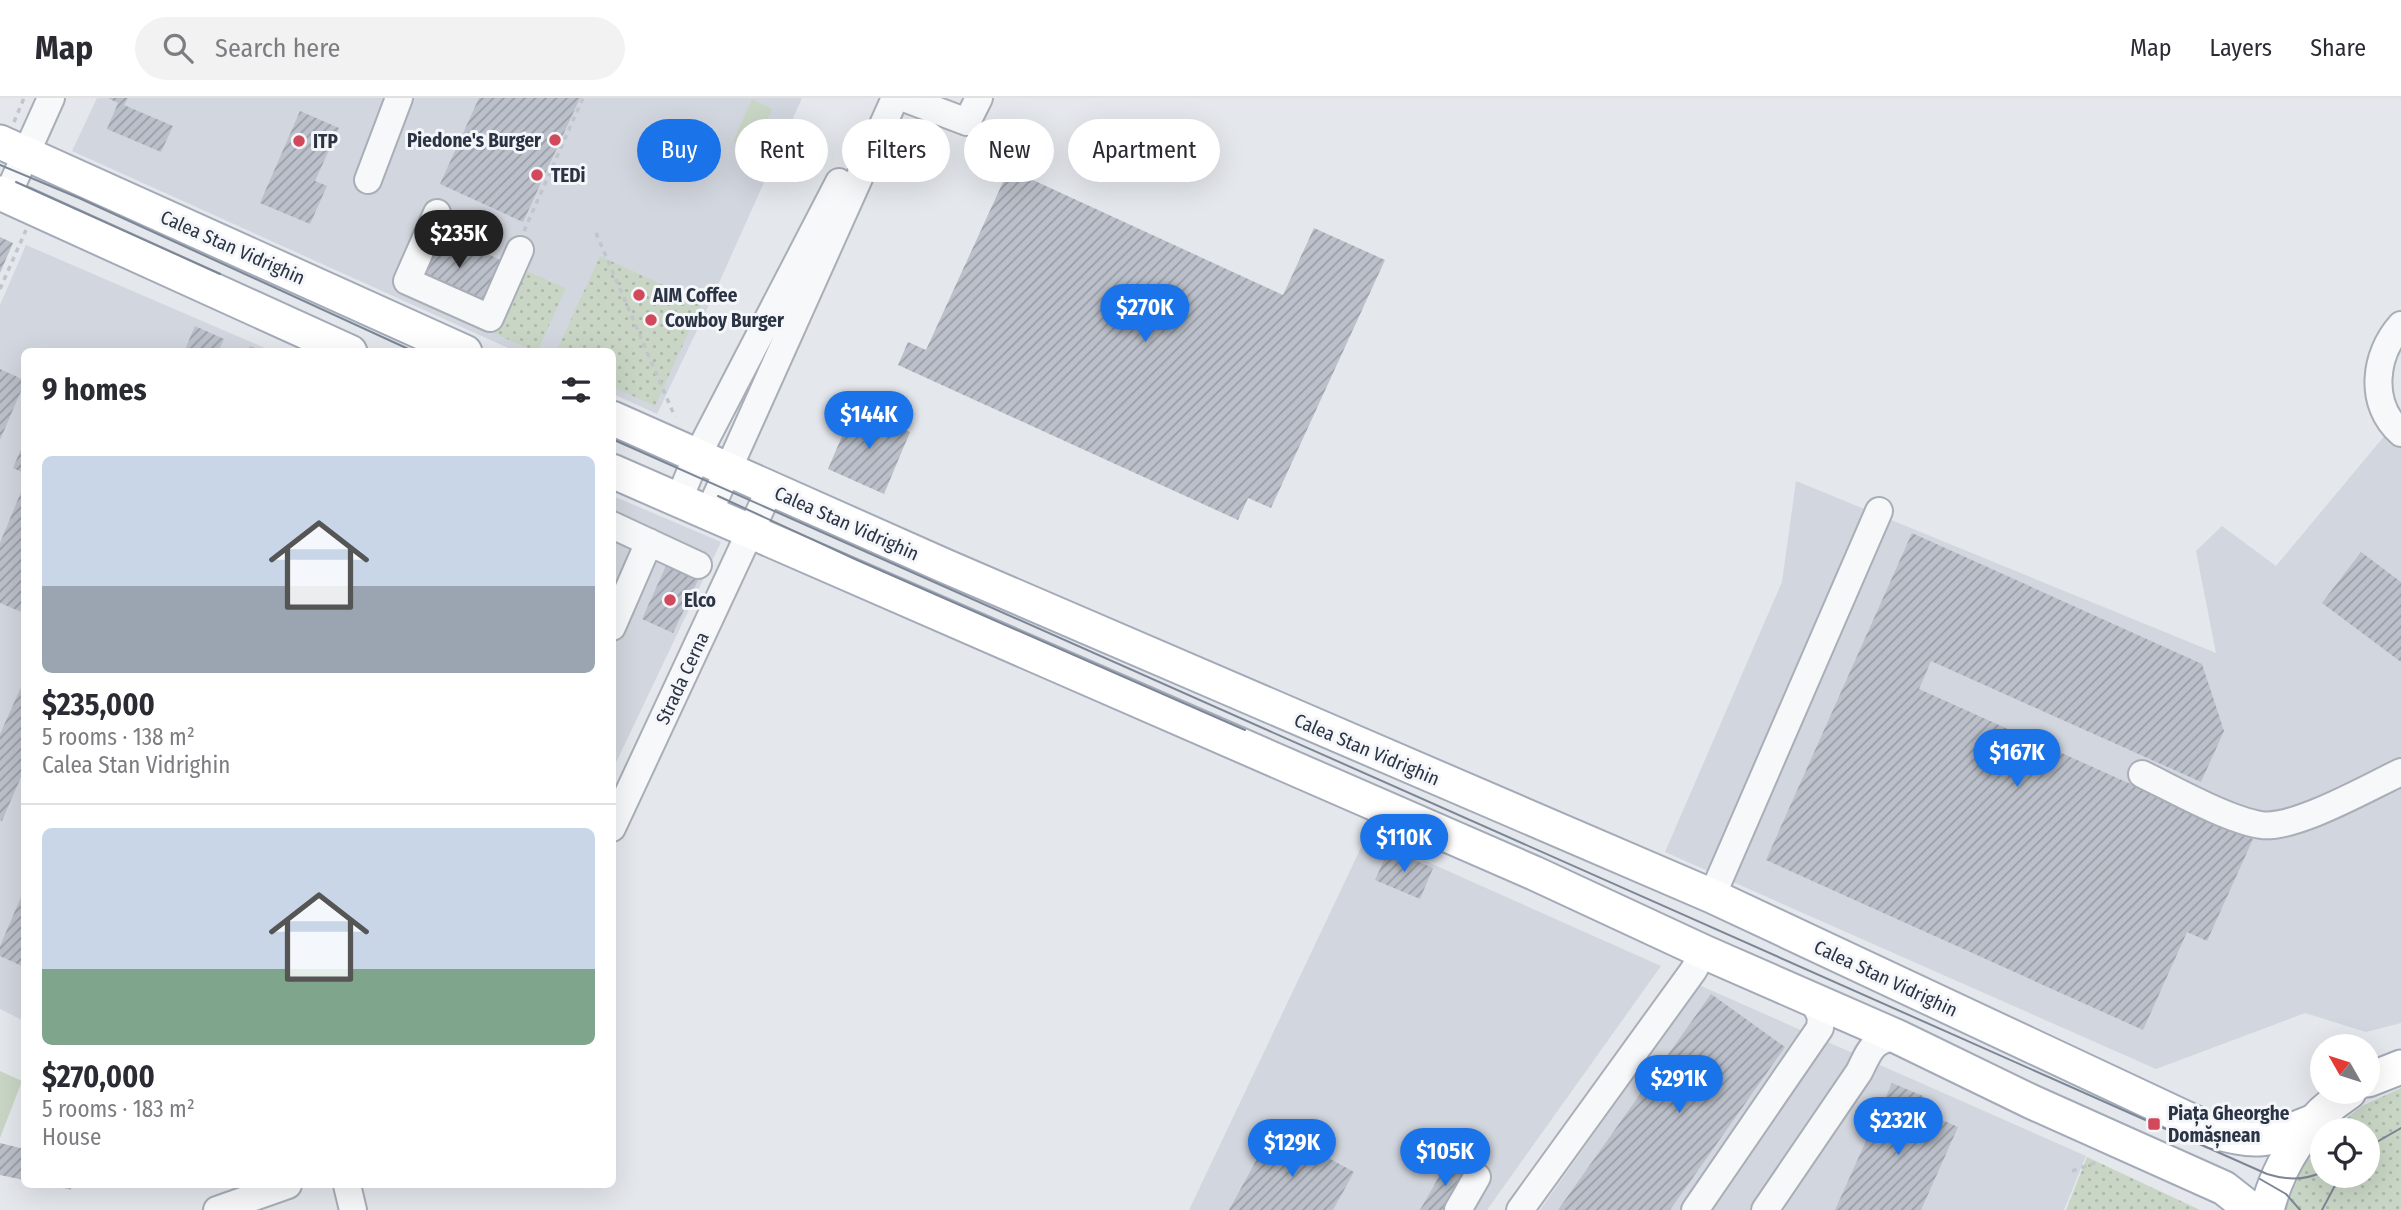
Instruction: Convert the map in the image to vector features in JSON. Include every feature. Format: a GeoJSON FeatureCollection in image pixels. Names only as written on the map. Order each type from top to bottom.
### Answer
{"type":"FeatureCollection","features":[{"type":"Feature","properties":{"kind":"main road","name":"Calea Stan Vidrighin"},"geometry":{"type":"LineString","coordinates":[[12,141],[457,348]]}},
{"type":"Feature","properties":{"kind":"main road"},"geometry":{"type":"LineString","coordinates":[[13,203],[340,348]]}},
{"type":"Feature","properties":{"kind":"main road","name":"Calea Stan Vidrighin"},"geometry":{"type":"LineString","coordinates":[[616,420],[770,489],[1712,896],[2213,1130],[2236,1138],[2257,1141],[2278,1136],[2310,1123]]}},
{"type":"Feature","properties":{"kind":"main road"},"geometry":{"type":"LineString","coordinates":[[616,473],[1534,873],[1704,952],[1812,998],[2032,1102],[2224,1188],[2252,1210]]}},
{"type":"Feature","properties":{"kind":"main road"},"geometry":{"type":"LineString","coordinates":[[2380,1075],[2401,1067]]}},
{"type":"Feature","properties":{"kind":"main road"},"geometry":{"type":"LineString","coordinates":[[2318,1118],[2334,1104]]}},
{"type":"Feature","properties":{"kind":"main road"},"geometry":{"type":"LineString","coordinates":[[2267,1210],[2284,1163],[2310,1127]]}},
{"type":"Feature","properties":{"kind":"street"},"geometry":{"type":"LineString","coordinates":[[13,203],[12,141],[51,98]]}},
{"type":"Feature","properties":{"kind":"street"},"geometry":{"type":"LineString","coordinates":[[368,180],[399,98]]}},
{"type":"Feature","properties":{"kind":"street"},"geometry":{"type":"LineString","coordinates":[[694,506],[697,456],[881,98]]}},
{"type":"Feature","properties":{"kind":"street"},"geometry":{"type":"LineString","coordinates":[[694,506],[727,470],[895,98]]}},
{"type":"Feature","properties":{"kind":"street"},"geometry":{"type":"LineString","coordinates":[[904,98],[967,122],[979,98]]}},
{"type":"Feature","properties":{"kind":"street"},"geometry":{"type":"LineString","coordinates":[[437,213],[407,281],[490,318],[521,243]]}},
{"type":"Feature","properties":{"kind":"street"},"geometry":{"type":"LineString","coordinates":[[2401,325],[2390,337],[2380,359],[2378,383],[2383,407],[2401,433]]}},
{"type":"Feature","properties":{"kind":"street","name":"Strada Cerna"},"geometry":{"type":"LineString","coordinates":[[616,819],[770,489]]}},
{"type":"Feature","properties":{"kind":"street"},"geometry":{"type":"LineString","coordinates":[[1712,896],[1879,511]]}},
{"type":"Feature","properties":{"kind":"street"},"geometry":{"type":"LineString","coordinates":[[616,527],[698,565]]}},
{"type":"Feature","properties":{"kind":"street"},"geometry":{"type":"LineString","coordinates":[[616,618],[649,542]]}},
{"type":"Feature","properties":{"kind":"street"},"geometry":{"type":"LineString","coordinates":[[2142,774],[2235,817],[2263,826],[2292,823],[2401,772]]}},
{"type":"Feature","properties":{"kind":"street"},"geometry":{"type":"LineString","coordinates":[[1520,1210],[1704,952]]}},
{"type":"Feature","properties":{"kind":"street"},"geometry":{"type":"LineString","coordinates":[[1695,1210],[1820,1028],[1821,1017],[1812,998]]}},
{"type":"Feature","properties":{"kind":"street"},"geometry":{"type":"LineString","coordinates":[[1765,1210],[1860,1072],[1870,1050],[1884,1038],[1898,1037]]}},
{"type":"Feature","properties":{"kind":"street"},"geometry":{"type":"LineString","coordinates":[[1458,1210],[1477,1177]]}},
{"type":"Feature","properties":{"kind":"street"},"geometry":{"type":"LineString","coordinates":[[217,1210],[279,1188]]}},
{"type":"Feature","properties":{"kind":"street"},"geometry":{"type":"LineString","coordinates":[[348,1188],[354,1210]]}},
{"type":"Feature","properties":{"kind":"path"},"geometry":{"type":"LineString","coordinates":[[12,141],[24,98]]}},
{"type":"Feature","properties":{"kind":"path"},"geometry":{"type":"LineString","coordinates":[[521,243],[583,98]]}},
{"type":"Feature","properties":{"kind":"path"},"geometry":{"type":"LineString","coordinates":[[0,289],[13,203]]}},
{"type":"Feature","properties":{"kind":"path"},"geometry":{"type":"LineString","coordinates":[[596,233],[677,422]]}},
{"type":"Feature","properties":{"kind":"path"},"geometry":{"type":"LineString","coordinates":[[2072,1171],[2107,1159]]}},
{"type":"Feature","properties":{"kind":"shaded area"},"geometry":{"type":"Polygon","coordinates":[[[97,98],[802,98],[793,119],[735,119],[735,182],[764,182],[657,414],[616,395],[616,348],[508,348],[72,151],[97,98]]]}},
{"type":"Feature","properties":{"kind":"shaded area"},"geometry":{"type":"Polygon","coordinates":[[[26,245],[265,348],[21,348],[21,1020],[0,1009],[0,305],[26,245]]]}},
{"type":"Feature","properties":{"kind":"shaded area"},"geometry":{"type":"Polygon","coordinates":[[[2386,434],[2401,447],[2401,1023],[2366,1032],[2305,1013],[2156,1069],[1665,852],[1782,582],[1796,481],[2216,653],[2196,551],[2222,526],[2276,566],[2386,434]]]}},
{"type":"Feature","properties":{"kind":"shaded area"},"geometry":{"type":"Polygon","coordinates":[[[616,497],[721,542],[616,763],[616,497]]]}},
{"type":"Feature","properties":{"kind":"shaded area"},"geometry":{"type":"Polygon","coordinates":[[[1367,835],[1661,966],[1487,1210],[1189,1210],[1367,835]]]}},
{"type":"Feature","properties":{"kind":"shaded area"},"geometry":{"type":"Polygon","coordinates":[[[1699,985],[2086,1156],[2064,1210],[1540,1210],[1699,985]]]}},
{"type":"Feature","properties":{"kind":"green space"},"geometry":{"type":"Polygon","coordinates":[[[752,99],[772,109],[767,119],[743,119],[752,99]]]}},
{"type":"Feature","properties":{"kind":"green space"},"geometry":{"type":"Polygon","coordinates":[[[600,256],[702,303],[655,406],[616,388],[616,348],[558,348],[600,256]]]}},
{"type":"Feature","properties":{"kind":"green space"},"geometry":{"type":"Polygon","coordinates":[[[519,268],[566,288],[539,348],[528,348],[491,332],[519,268]]]}},
{"type":"Feature","properties":{"kind":"green space"},"geometry":{"type":"Polygon","coordinates":[[[0,1071],[21,1081],[21,1084],[0,1138],[0,1071]]]}},
{"type":"Feature","properties":{"kind":"green space"},"geometry":{"type":"Polygon","coordinates":[[[2401,1088],[2401,1210],[2285,1210],[2302,1168],[2310,1157],[2310,1188],[2380,1188],[2380,1118],[2347,1118],[2366,1104],[2380,1104],[2380,1098],[2401,1088]]]}},
{"type":"Feature","properties":{"kind":"green space"},"geometry":{"type":"Polygon","coordinates":[[[2087,1157],[2200,1210],[2066,1210],[2087,1157]]]}},
{"type":"Feature","properties":{"kind":"building"},"geometry":{"type":"Polygon","coordinates":[[[108,98],[128,98],[124,105],[173,126],[161,152],[107,129],[118,103],[108,98]]]}},
{"type":"Feature","properties":{"kind":"building"},"geometry":{"type":"Polygon","coordinates":[[[479,98],[580,98],[523,222],[440,184],[479,98]]]}},
{"type":"Feature","properties":{"kind":"building"},"geometry":{"type":"Polygon","coordinates":[[[300,111],[339,128],[315,181],[327,186],[310,224],[260,203],[300,111]]]}},
{"type":"Feature","properties":{"kind":"building"},"geometry":{"type":"Polygon","coordinates":[[[1003,182],[1037,182],[1283,295],[1314,228],[1385,260],[1271,508],[1248,498],[1238,520],[898,365],[908,342],[926,350],[1003,182]]]}},
{"type":"Feature","properties":{"kind":"building"},"geometry":{"type":"Polygon","coordinates":[[[435,230],[505,262],[484,310],[413,278],[435,230]]]}},
{"type":"Feature","properties":{"kind":"building"},"geometry":{"type":"Polygon","coordinates":[[[0,237],[13,243],[0,273],[0,237]]]}},
{"type":"Feature","properties":{"kind":"building"},"geometry":{"type":"Polygon","coordinates":[[[195,326],[224,339],[220,348],[186,348],[195,326]]]}},
{"type":"Feature","properties":{"kind":"building"},"geometry":{"type":"Polygon","coordinates":[[[0,369],[21,379],[21,391],[0,440],[0,369]]]}},
{"type":"Feature","properties":{"kind":"building"},"geometry":{"type":"Polygon","coordinates":[[[854,408],[910,432],[884,494],[828,469],[854,408]]]}},
{"type":"Feature","properties":{"kind":"building"},"geometry":{"type":"Polygon","coordinates":[[[21,449],[21,472],[13,468],[21,449]]]}},
{"type":"Feature","properties":{"kind":"building"},"geometry":{"type":"Polygon","coordinates":[[[21,492],[21,612],[0,603],[0,543],[21,492]]]}},
{"type":"Feature","properties":{"kind":"building"},"geometry":{"type":"Polygon","coordinates":[[[1912,533],[2202,664],[2224,731],[2201,782],[1931,661],[1919,689],[2253,839],[2207,941],[2187,932],[2143,1030],[1766,860],[1912,533]]]}},
{"type":"Feature","properties":{"kind":"building"},"geometry":{"type":"Polygon","coordinates":[[[2361,552],[2401,582],[2401,662],[2322,603],[2361,552]]]}},
{"type":"Feature","properties":{"kind":"building","name":"Elco"},"geometry":{"type":"Polygon","coordinates":[[[666,566],[698,580],[673,633],[642,619],[666,566]]]}},
{"type":"Feature","properties":{"kind":"building"},"geometry":{"type":"Polygon","coordinates":[[[21,687],[21,777],[2,821],[0,820],[0,734],[21,687]]]}},
{"type":"Feature","properties":{"kind":"building"},"geometry":{"type":"Polygon","coordinates":[[[1389,849],[1433,868],[1420,899],[1375,880],[1389,849]]]}},
{"type":"Feature","properties":{"kind":"building"},"geometry":{"type":"Polygon","coordinates":[[[21,897],[21,966],[0,956],[0,946],[21,897]]]}},
{"type":"Feature","properties":{"kind":"building"},"geometry":{"type":"Polygon","coordinates":[[[1711,994],[1785,1047],[1670,1210],[1558,1210],[1711,994]]]}},
{"type":"Feature","properties":{"kind":"building"},"geometry":{"type":"Polygon","coordinates":[[[1892,1083],[1923,1096],[1917,1109],[1958,1127],[1921,1210],[1835,1210],[1892,1083]]]}},
{"type":"Feature","properties":{"kind":"building"},"geometry":{"type":"Polygon","coordinates":[[[1274,1128],[1354,1172],[1333,1210],[1229,1210],[1274,1128]]]}},
{"type":"Feature","properties":{"kind":"building"},"geometry":{"type":"Polygon","coordinates":[[[0,1143],[21,1148],[21,1179],[0,1175],[0,1143]]]}},
{"type":"Feature","properties":{"kind":"building"},"geometry":{"type":"Polygon","coordinates":[[[1448,1161],[1468,1172],[1445,1210],[1420,1210],[1448,1161]]]}},
{"type":"Feature","properties":{"kind":"tram line"},"geometry":{"type":"LineString","coordinates":[[0,165],[79,198],[406,348]]}},
{"type":"Feature","properties":{"kind":"tram line"},"geometry":{"type":"LineString","coordinates":[[16,182],[220,274]]}},
{"type":"Feature","properties":{"kind":"tram line"},"geometry":{"type":"LineString","coordinates":[[616,441],[2267,1174],[2295,1179],[2310,1176]]}},
{"type":"Feature","properties":{"kind":"tram line"},"geometry":{"type":"LineString","coordinates":[[718,496],[1245,730]]}},
{"type":"Feature","properties":{"kind":"tram line"},"geometry":{"type":"LineString","coordinates":[[2380,1140],[2401,1128]]}},
{"type":"Feature","properties":{"kind":"tram line"},"geometry":{"type":"LineString","coordinates":[[2260,1179],[2286,1194],[2300,1210]]}},
{"type":"Feature","properties":{"kind":"tram line"},"geometry":{"type":"LineString","coordinates":[[2322,1210],[2334,1188]]}},
{"type":"Feature","properties":{"kind":"place","name":"Piedone's Burger"},"geometry":{"type":"Point","coordinates":[555,140]}},
{"type":"Feature","properties":{"kind":"place","name":"ITP"},"geometry":{"type":"Point","coordinates":[299,141]}},
{"type":"Feature","properties":{"kind":"place","name":"TEDi"},"geometry":{"type":"Point","coordinates":[537,175]}},
{"type":"Feature","properties":{"kind":"place","name":"AIM Coffee"},"geometry":{"type":"Point","coordinates":[639,295]}},
{"type":"Feature","properties":{"kind":"place","name":"Cowboy Burger"},"geometry":{"type":"Point","coordinates":[651,320]}},
{"type":"Feature","properties":{"kind":"place","name":"Elco"},"geometry":{"type":"Point","coordinates":[670,600]}},
{"type":"Feature","properties":{"kind":"place","name":"Piața Gheorghe Domășnean"},"geometry":{"type":"Point","coordinates":[2154,1124]}}]}
